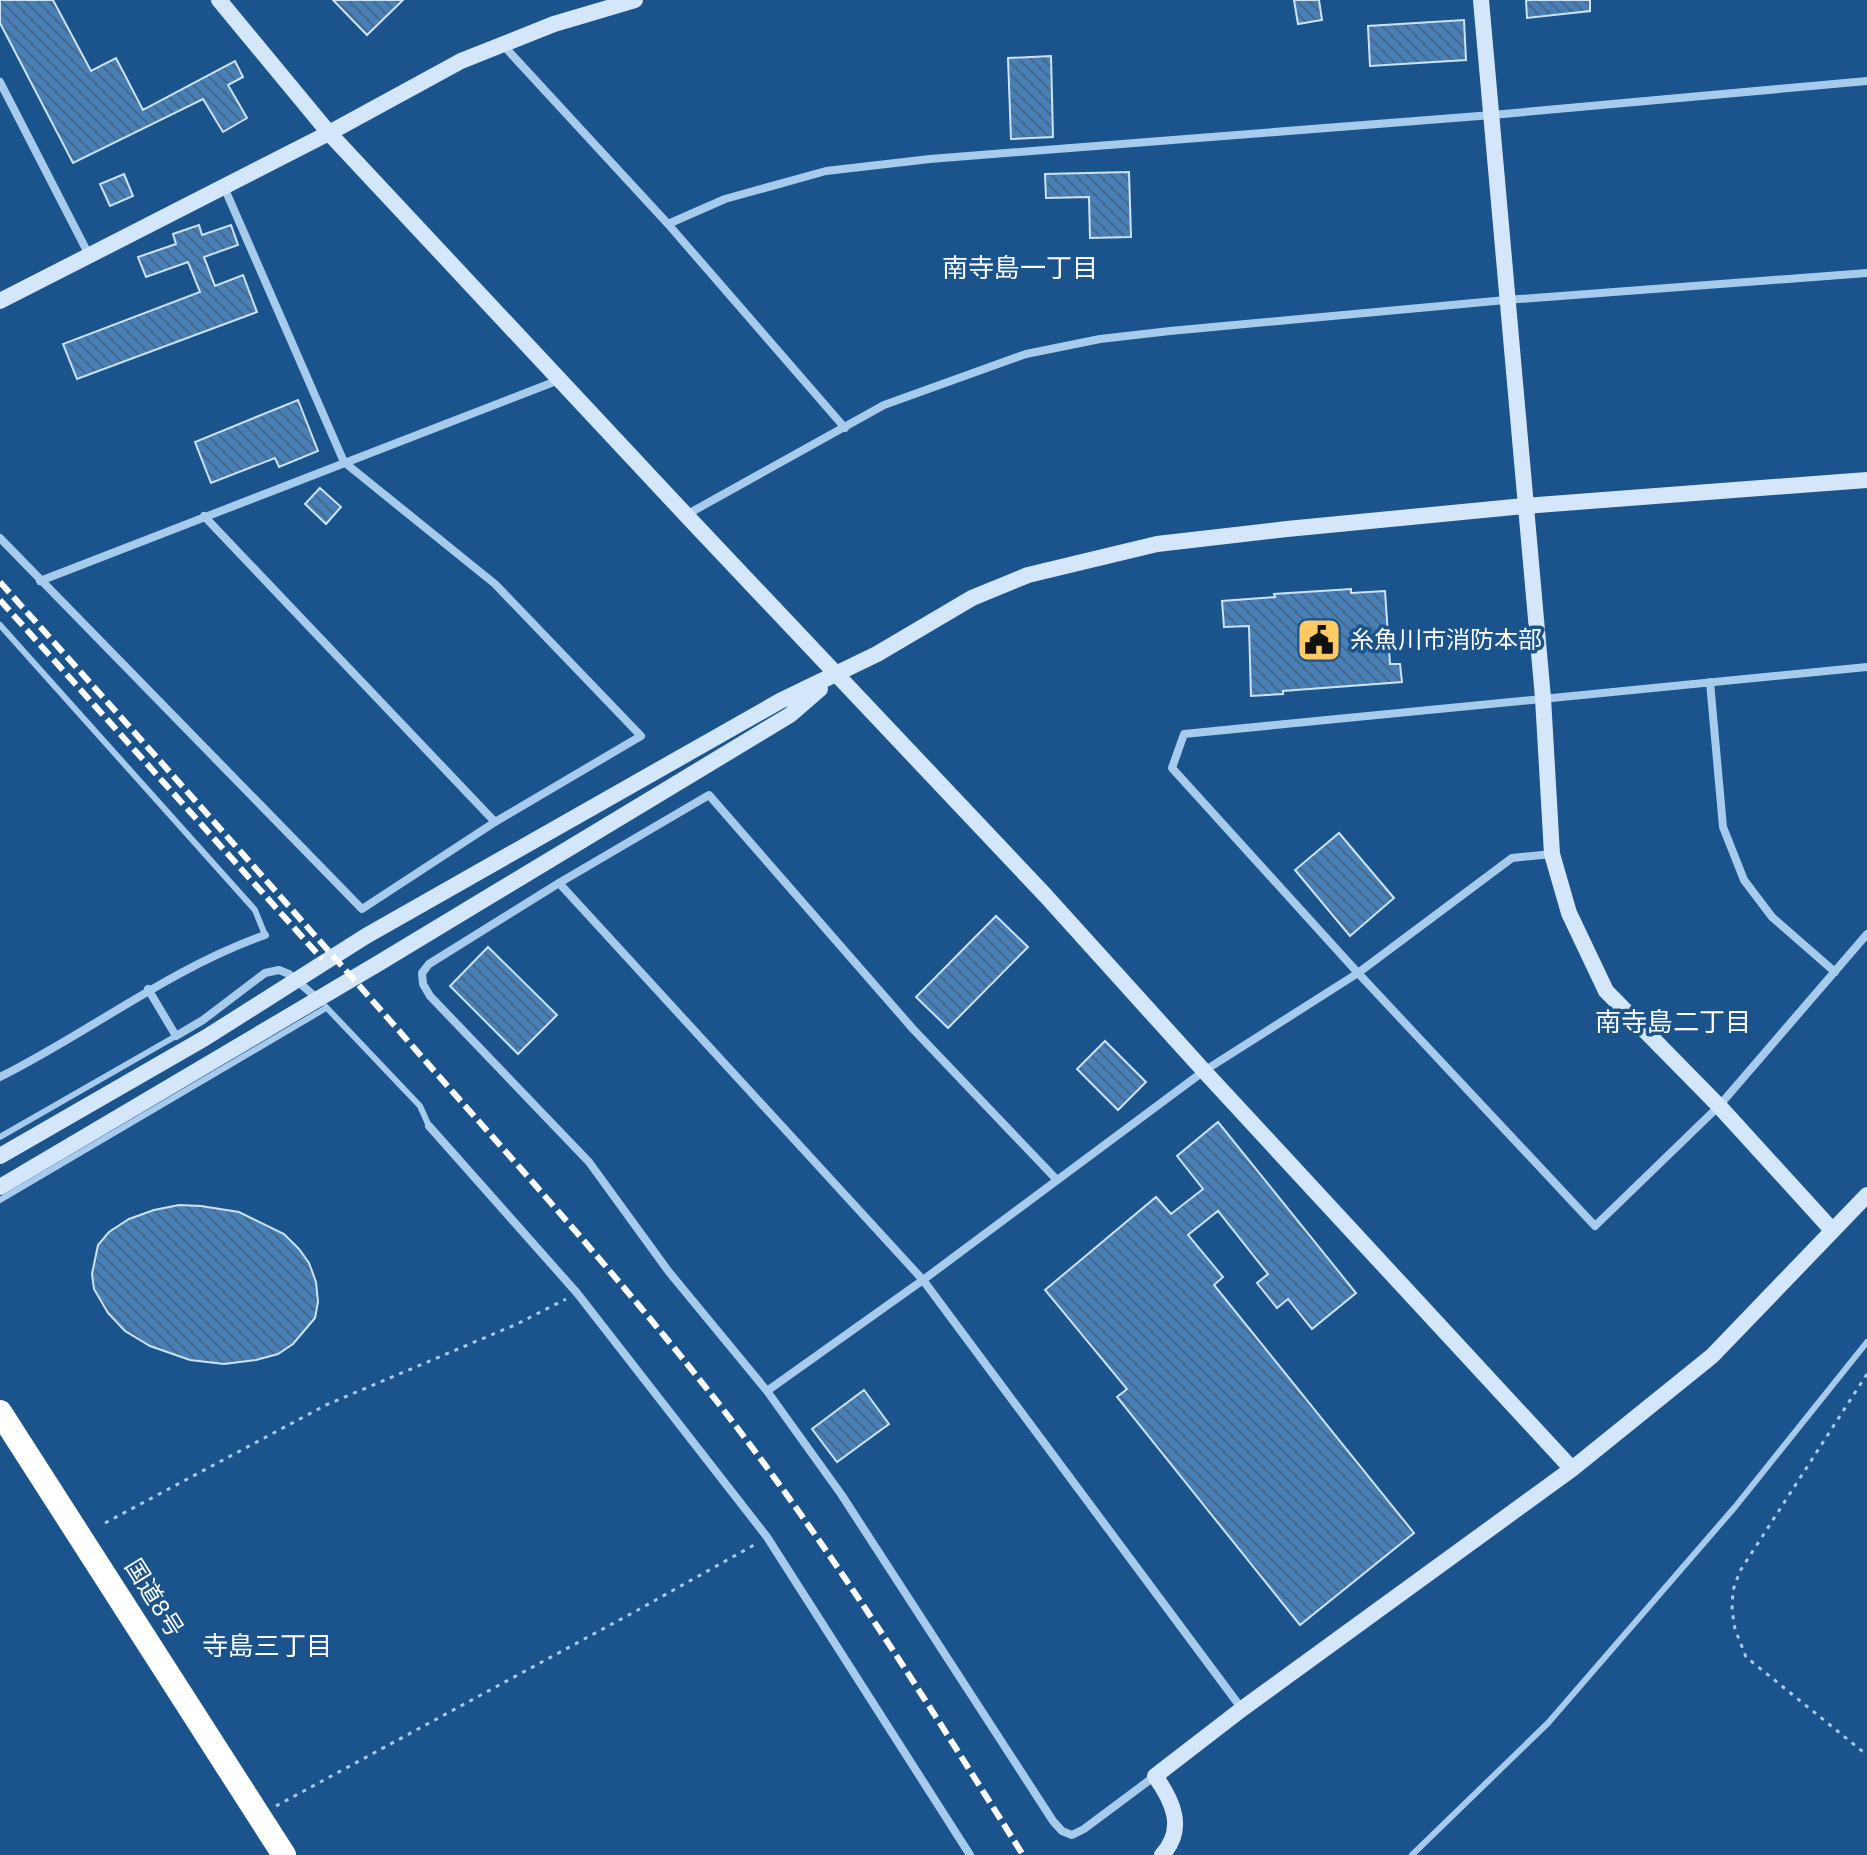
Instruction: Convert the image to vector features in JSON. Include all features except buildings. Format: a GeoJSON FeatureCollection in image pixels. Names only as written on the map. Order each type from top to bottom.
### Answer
{"type":"FeatureCollection","features":[{"type":"Feature","properties":{"kind":"highway","name":"国道8号"},"geometry":{"type":"LineString","coordinates":[[0,1412],[284,1855]]}},
{"type":"Feature","properties":{"kind":"street"},"geometry":{"type":"LineString","coordinates":[[219,0],[329,133],[1045,895],[1572,1469]]}},
{"type":"Feature","properties":{"kind":"street"},"geometry":{"type":"LineString","coordinates":[[0,301],[329,133],[461,61],[554,24],[635,0]]}},
{"type":"Feature","properties":{"kind":"street"},"geometry":{"type":"LineString","coordinates":[[1481,0],[1543,698],[1552,854],[1569,913],[1606,991],[1719,1106],[1832,1230]]}},
{"type":"Feature","properties":{"kind":"street"},"geometry":{"type":"LineString","coordinates":[[502,44],[668,224],[845,428]]}},
{"type":"Feature","properties":{"kind":"street"},"geometry":{"type":"LineString","coordinates":[[668,224],[725,199],[826,171],[961,156],[1492,115],[1867,81]]}},
{"type":"Feature","properties":{"kind":"street"},"geometry":{"type":"LineString","coordinates":[[0,82],[89,256]]}},
{"type":"Feature","properties":{"kind":"street"},"geometry":{"type":"LineString","coordinates":[[0,538],[362,909],[495,822],[641,736],[495,584],[344,462],[224,187]]}},
{"type":"Feature","properties":{"kind":"street"},"geometry":{"type":"LineString","coordinates":[[686,515],[884,405],[1026,354],[1100,339],[1506,300],[1867,273]]}},
{"type":"Feature","properties":{"kind":"street"},"geometry":{"type":"LineString","coordinates":[[40,581],[559,380]]}},
{"type":"Feature","properties":{"kind":"street"},"geometry":{"type":"LineString","coordinates":[[0,1156],[205,1038],[366,936],[780,701],[837,675],[972,598],[1028,575],[1157,544],[1524,506],[1867,480]]}},
{"type":"Feature","properties":{"kind":"street"},"geometry":{"type":"LineString","coordinates":[[204,516],[495,822]]}},
{"type":"Feature","properties":{"kind":"street"},"geometry":{"type":"LineString","coordinates":[[1867,667],[1184,734],[1172,768],[1358,973],[1595,1226],[1719,1106],[1867,934]]}},
{"type":"Feature","properties":{"kind":"street"},"geometry":{"type":"LineString","coordinates":[[0,1187],[322,1003],[790,715],[837,675]]}},
{"type":"Feature","properties":{"kind":"street"},"geometry":{"type":"LineString","coordinates":[[1710,682],[1723,827],[1744,880],[1772,917],[1835,972]]}},
{"type":"Feature","properties":{"kind":"street"},"geometry":{"type":"LineString","coordinates":[[1057,1180],[913,1029],[709,795],[559,883],[429,964],[422,973],[423,984],[430,996],[589,1162],[669,1272],[767,1391],[841,1494],[1044,1808],[1062,1831],[1072,1835],[1572,1469],[1712,1356],[1867,1195]]}},
{"type":"Feature","properties":{"kind":"street"},"geometry":{"type":"LineString","coordinates":[[767,1391],[923,1280],[1204,1071],[1358,973],[1512,858],[1552,854]]}},
{"type":"Feature","properties":{"kind":"street"},"geometry":{"type":"LineString","coordinates":[[559,883],[923,1280],[1242,1709]]}},
{"type":"Feature","properties":{"kind":"street"},"geometry":{"type":"LineString","coordinates":[[0,1077],[148,989],[226,949],[265,935]]}},
{"type":"Feature","properties":{"kind":"street"},"geometry":{"type":"LineString","coordinates":[[148,989],[176,1036],[203,1020],[265,973],[279,970],[297,979],[322,1003]]}},
{"type":"Feature","properties":{"kind":"street"},"geometry":{"type":"LineString","coordinates":[[429,1126],[577,1293],[767,1537],[970,1855]]}},
{"type":"Feature","properties":{"kind":"street"},"geometry":{"type":"LineString","coordinates":[[1155,1776],[1175,1811],[1175,1838],[1170,1852]]}},
{"type":"Feature","properties":{"kind":"lane"},"geometry":{"type":"LineString","coordinates":[[0,625],[255,910],[265,935]]}},
{"type":"Feature","properties":{"kind":"lane"},"geometry":{"type":"LineString","coordinates":[[0,1200],[322,1003],[420,1106],[429,1126]]}},
{"type":"Feature","properties":{"kind":"lane"},"geometry":{"type":"LineString","coordinates":[[0,1137],[176,1036]]}},
{"type":"Feature","properties":{"kind":"lane"},"geometry":{"type":"LineString","coordinates":[[1412,1855],[1548,1723],[1735,1507],[1867,1342]]}},
{"type":"Feature","properties":{"kind":"path"},"geometry":{"type":"LineString","coordinates":[[105,1523],[326,1405],[517,1324],[577,1293]]}},
{"type":"Feature","properties":{"kind":"path"},"geometry":{"type":"LineString","coordinates":[[1867,1374],[1740,1571],[1733,1590],[1732,1610],[1735,1629],[1746,1657],[1867,1755]]}},
{"type":"Feature","properties":{"kind":"path"},"geometry":{"type":"LineString","coordinates":[[259,1816],[767,1537]]}},
{"type":"Feature","properties":{"kind":"railway"},"geometry":{"type":"LineString","coordinates":[[0,582],[555,1208],[709,1391],[854,1591],[1023,1855]]}},
{"type":"Feature","properties":{"kind":"railway"},"geometry":{"type":"LineString","coordinates":[[0,600],[322,959]]}},
{"type":"Feature","properties":{"kind":"place","name":"糸魚川市消防本部"},"geometry":{"type":"Point","coordinates":[1319,640]}},
{"type":"Feature","properties":{"kind":"district","name":"南寺島一丁目"},"geometry":{"type":"Point","coordinates":[1020,268]}},
{"type":"Feature","properties":{"kind":"district","name":"南寺島二丁目"},"geometry":{"type":"Point","coordinates":[1673,1022]}},
{"type":"Feature","properties":{"kind":"district","name":"寺島三丁目"},"geometry":{"type":"Point","coordinates":[267,1646]}}]}
